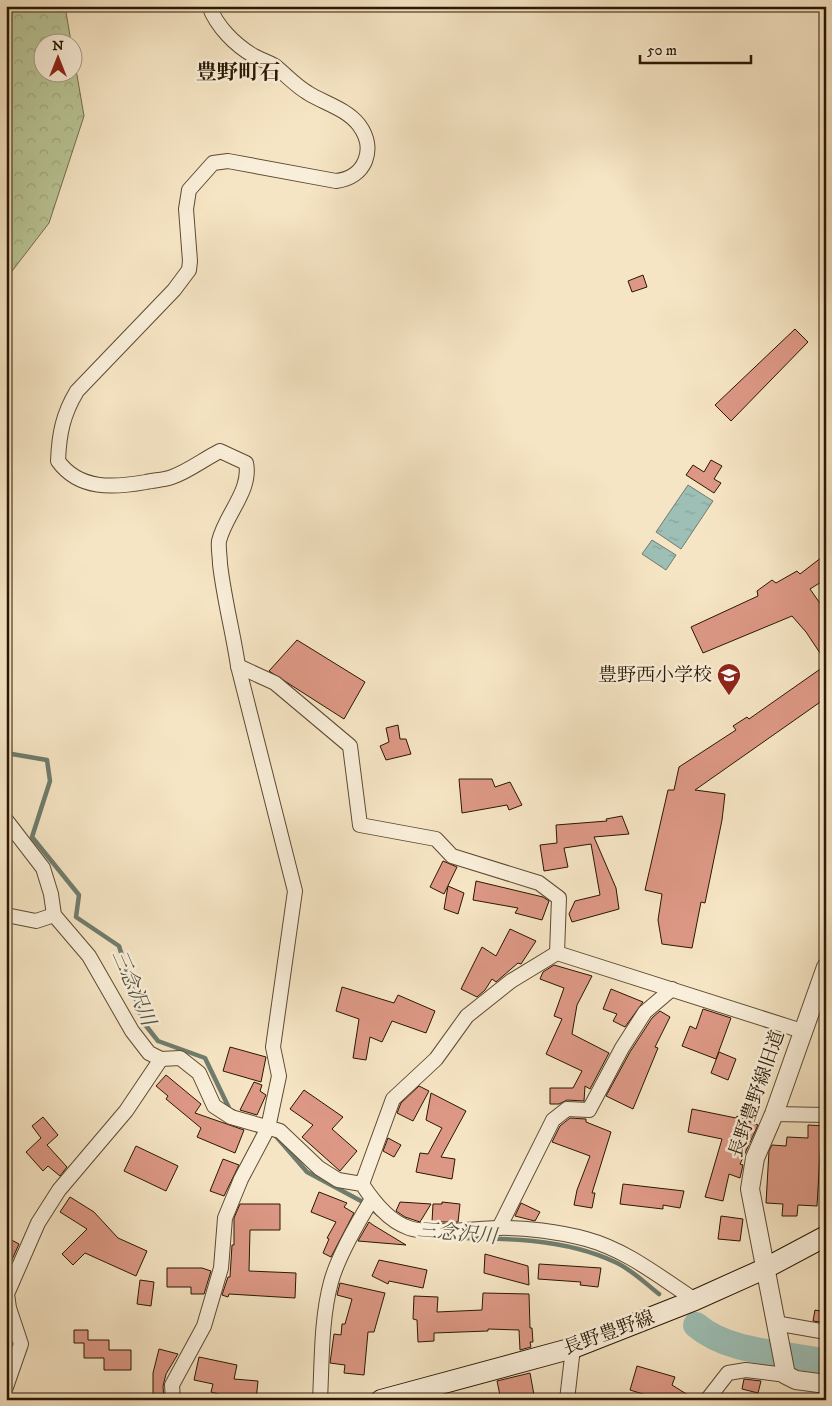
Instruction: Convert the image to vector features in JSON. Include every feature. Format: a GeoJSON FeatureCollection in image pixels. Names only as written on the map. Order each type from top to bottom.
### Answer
{"type":"FeatureCollection","features":[{"type":"Feature","properties":{"kind":"main road","name":"長野豊野線"},"geometry":{"type":"LineString","coordinates":[[381,1400],[573,1348],[695,1300],[764,1269],[826,1236]]}},
{"type":"Feature","properties":{"kind":"street"},"geometry":{"type":"LineString","coordinates":[[173,1400],[172,1385],[204,1326],[221,1268],[226,1218],[241,1179],[268,1128],[279,1076],[273,1047],[295,891],[238,666],[234,635],[223,592],[218,543],[246,482],[246,463],[220,451],[172,477],[118,487],[82,481],[67,472],[58,461],[61,422],[77,391],[174,290],[189,270],[186,209],[189,190],[213,163],[228,161],[336,181],[349,180],[365,164],[366,139],[360,125],[352,117],[306,92],[273,65],[238,44],[222,30],[208,6]]}},
{"type":"Feature","properties":{"kind":"street"},"geometry":{"type":"LineString","coordinates":[[238,666],[276,683],[350,746],[360,825],[436,839],[452,856],[539,883],[559,898],[557,953]]}},
{"type":"Feature","properties":{"kind":"street"},"geometry":{"type":"LineString","coordinates":[[6,820],[43,868],[51,894],[54,916],[89,956],[132,1031],[149,1053],[161,1059],[180,1058],[199,1073],[214,1106],[231,1117],[280,1131],[319,1168],[338,1180],[362,1184]]}},
{"type":"Feature","properties":{"kind":"street"},"geometry":{"type":"LineString","coordinates":[[6,915],[36,921],[54,916]]}},
{"type":"Feature","properties":{"kind":"street"},"geometry":{"type":"LineString","coordinates":[[695,1300],[612,1247],[557,1232],[499,1228],[446,1230],[409,1228],[369,1205],[362,1184],[393,1099],[436,1059],[467,1016],[511,982],[557,953],[802,1031]]}},
{"type":"Feature","properties":{"kind":"street","name":"長野豊野線旧道"},"geometry":{"type":"LineString","coordinates":[[785,1369],[764,1269],[750,1189],[754,1158],[774,1114],[826,967]]}},
{"type":"Feature","properties":{"kind":"street"},"geometry":{"type":"LineString","coordinates":[[499,1228],[553,1120],[567,1108],[589,1110],[622,1048],[645,1012],[672,989]]}},
{"type":"Feature","properties":{"kind":"street"},"geometry":{"type":"LineString","coordinates":[[6,1387],[21,1344],[9,1308],[7,1294],[38,1223],[60,1190],[126,1110],[161,1059]]}},
{"type":"Feature","properties":{"kind":"street"},"geometry":{"type":"LineString","coordinates":[[774,1114],[826,1115]]}},
{"type":"Feature","properties":{"kind":"street"},"geometry":{"type":"LineString","coordinates":[[320,1400],[323,1332],[331,1281],[346,1247],[369,1205]]}},
{"type":"Feature","properties":{"kind":"street"},"geometry":{"type":"LineString","coordinates":[[777,1329],[826,1332]]}},
{"type":"Feature","properties":{"kind":"street"},"geometry":{"type":"LineString","coordinates":[[567,1400],[573,1348]]}},
{"type":"Feature","properties":{"kind":"street"},"geometry":{"type":"LineString","coordinates":[[707,1400],[728,1372],[785,1369],[796,1380],[826,1384]]}},
{"type":"Feature","properties":{"kind":"green space"},"geometry":{"type":"Polygon","coordinates":[[[6,6],[65,6],[69,32],[32,32],[32,82],[78,82],[84,116],[49,223],[6,279],[6,6]]]}},
{"type":"Feature","properties":{"kind":"water"},"geometry":{"type":"Polygon","coordinates":[[[688,485],[713,501],[681,549],[656,532],[688,485]]]}},
{"type":"Feature","properties":{"kind":"water"},"geometry":{"type":"Polygon","coordinates":[[[652,540],[676,555],[666,570],[642,554],[652,540]]]}},
{"type":"Feature","properties":{"kind":"building"},"geometry":{"type":"Polygon","coordinates":[[[643,275],[647,287],[632,292],[628,281],[643,275]]]}},
{"type":"Feature","properties":{"kind":"building"},"geometry":{"type":"Polygon","coordinates":[[[795,329],[808,342],[731,421],[715,405],[795,329]]]}},
{"type":"Feature","properties":{"kind":"building"},"geometry":{"type":"Polygon","coordinates":[[[711,460],[722,466],[714,479],[721,483],[714,493],[686,475],[693,465],[704,472],[711,460]]]}},
{"type":"Feature","properties":{"kind":"building"},"geometry":{"type":"Polygon","coordinates":[[[826,554],[826,579],[810,589],[826,612],[826,662],[806,632],[792,616],[703,653],[691,627],[758,596],[757,591],[772,580],[776,583],[797,571],[800,574],[826,554]]]}},
{"type":"Feature","properties":{"kind":"building"},"geometry":{"type":"Polygon","coordinates":[[[297,640],[365,682],[344,719],[269,671],[297,640]]]}},
{"type":"Feature","properties":{"kind":"building"},"geometry":{"type":"Polygon","coordinates":[[[826,665],[826,698],[695,790],[725,794],[722,820],[705,903],[701,902],[692,948],[662,944],[658,920],[662,894],[645,890],[668,790],[674,790],[679,767],[736,730],[733,726],[747,717],[749,719],[826,665]]]}},
{"type":"Feature","properties":{"kind":"building"},"geometry":{"type":"Polygon","coordinates":[[[398,725],[400,739],[406,739],[411,754],[386,760],[380,746],[389,742],[386,728],[398,725]]]}},
{"type":"Feature","properties":{"kind":"building"},"geometry":{"type":"Polygon","coordinates":[[[459,779],[492,779],[495,787],[510,782],[522,805],[509,810],[507,805],[462,813],[459,779]]]}},
{"type":"Feature","properties":{"kind":"building"},"geometry":{"type":"Polygon","coordinates":[[[622,816],[629,834],[594,837],[616,888],[619,909],[572,922],[569,914],[575,901],[600,895],[591,844],[564,848],[568,867],[544,871],[540,845],[557,843],[556,825],[607,821],[606,819],[622,816]]]}},
{"type":"Feature","properties":{"kind":"building"},"geometry":{"type":"Polygon","coordinates":[[[443,861],[457,867],[444,894],[430,887],[443,861]]]}},
{"type":"Feature","properties":{"kind":"building"},"geometry":{"type":"Polygon","coordinates":[[[476,881],[543,897],[549,901],[542,920],[515,913],[518,908],[473,900],[476,881]]]}},
{"type":"Feature","properties":{"kind":"building"},"geometry":{"type":"Polygon","coordinates":[[[448,886],[464,893],[458,914],[444,909],[448,886]]]}},
{"type":"Feature","properties":{"kind":"building"},"geometry":{"type":"Polygon","coordinates":[[[510,929],[536,941],[521,964],[518,963],[496,982],[492,979],[485,990],[477,997],[461,989],[482,947],[496,956],[510,929]]]}},
{"type":"Feature","properties":{"kind":"building"},"geometry":{"type":"Polygon","coordinates":[[[554,965],[592,976],[577,1005],[572,1034],[609,1053],[590,1089],[585,1086],[584,1101],[567,1100],[559,1104],[550,1104],[550,1088],[573,1088],[582,1071],[546,1054],[562,1019],[554,1016],[564,988],[540,979],[543,972],[554,965]]]}},
{"type":"Feature","properties":{"kind":"building"},"geometry":{"type":"Polygon","coordinates":[[[342,987],[394,1003],[398,995],[435,1011],[426,1033],[392,1021],[382,1042],[370,1037],[366,1060],[353,1058],[359,1019],[336,1011],[342,987]]]}},
{"type":"Feature","properties":{"kind":"building"},"geometry":{"type":"Polygon","coordinates":[[[611,989],[643,1002],[625,1027],[613,1021],[617,1014],[603,1009],[611,989]]]}},
{"type":"Feature","properties":{"kind":"building"},"geometry":{"type":"Polygon","coordinates":[[[703,1009],[731,1018],[716,1059],[682,1046],[690,1026],[696,1029],[703,1009]]]}},
{"type":"Feature","properties":{"kind":"building"},"geometry":{"type":"Polygon","coordinates":[[[660,1011],[670,1017],[655,1047],[658,1048],[633,1109],[606,1096],[630,1052],[652,1018],[660,1011]]]}},
{"type":"Feature","properties":{"kind":"building"},"geometry":{"type":"Polygon","coordinates":[[[230,1047],[266,1057],[261,1082],[223,1071],[230,1047]]]}},
{"type":"Feature","properties":{"kind":"building"},"geometry":{"type":"Polygon","coordinates":[[[719,1052],[736,1059],[728,1080],[711,1073],[719,1052]]]}},
{"type":"Feature","properties":{"kind":"building"},"geometry":{"type":"Polygon","coordinates":[[[166,1075],[201,1104],[195,1113],[244,1130],[235,1153],[197,1137],[201,1128],[166,1099],[168,1096],[156,1086],[166,1075]]]}},
{"type":"Feature","properties":{"kind":"building"},"geometry":{"type":"Polygon","coordinates":[[[254,1082],[262,1085],[260,1091],[266,1095],[257,1115],[240,1110],[254,1082]]]}},
{"type":"Feature","properties":{"kind":"building"},"geometry":{"type":"Polygon","coordinates":[[[419,1086],[429,1091],[413,1121],[397,1113],[401,1103],[419,1086]]]}},
{"type":"Feature","properties":{"kind":"building"},"geometry":{"type":"Polygon","coordinates":[[[304,1090],[343,1117],[332,1129],[357,1151],[340,1171],[302,1137],[313,1125],[290,1109],[304,1090]]]}},
{"type":"Feature","properties":{"kind":"building"},"geometry":{"type":"Polygon","coordinates":[[[431,1093],[466,1111],[441,1157],[455,1159],[452,1179],[416,1172],[420,1153],[428,1154],[442,1128],[426,1120],[431,1093]]]}},
{"type":"Feature","properties":{"kind":"building"},"geometry":{"type":"Polygon","coordinates":[[[692,1109],[736,1118],[737,1116],[758,1125],[740,1164],[743,1165],[740,1178],[729,1174],[723,1201],[705,1197],[722,1139],[688,1132],[692,1109]]]}},
{"type":"Feature","properties":{"kind":"building"},"geometry":{"type":"Polygon","coordinates":[[[43,1117],[58,1135],[47,1145],[67,1167],[60,1176],[48,1166],[43,1171],[26,1152],[41,1138],[32,1126],[43,1117]]]}},
{"type":"Feature","properties":{"kind":"building"},"geometry":{"type":"Polygon","coordinates":[[[570,1118],[586,1119],[586,1122],[611,1132],[592,1193],[595,1193],[592,1208],[574,1205],[577,1190],[590,1156],[552,1142],[560,1126],[570,1118]]]}},
{"type":"Feature","properties":{"kind":"building"},"geometry":{"type":"Polygon","coordinates":[[[808,1125],[825,1126],[825,1137],[821,1137],[817,1206],[798,1205],[797,1216],[782,1216],[783,1204],[766,1203],[769,1151],[772,1145],[786,1146],[787,1137],[808,1138],[808,1125]]]}},
{"type":"Feature","properties":{"kind":"building"},"geometry":{"type":"Polygon","coordinates":[[[388,1138],[401,1145],[394,1157],[383,1151],[388,1138]]]}},
{"type":"Feature","properties":{"kind":"building"},"geometry":{"type":"Polygon","coordinates":[[[136,1146],[178,1166],[166,1191],[124,1171],[136,1146]]]}},
{"type":"Feature","properties":{"kind":"building"},"geometry":{"type":"Polygon","coordinates":[[[223,1159],[239,1165],[224,1196],[210,1191],[223,1159]]]}},
{"type":"Feature","properties":{"kind":"building"},"geometry":{"type":"Polygon","coordinates":[[[623,1184],[684,1191],[680,1208],[663,1205],[663,1209],[620,1204],[623,1184]]]}},
{"type":"Feature","properties":{"kind":"building"},"geometry":{"type":"Polygon","coordinates":[[[319,1192],[347,1203],[344,1207],[354,1213],[331,1257],[323,1253],[329,1239],[327,1238],[336,1222],[311,1212],[319,1192]]]}},
{"type":"Feature","properties":{"kind":"building"},"geometry":{"type":"Polygon","coordinates":[[[70,1197],[94,1212],[118,1238],[147,1251],[136,1276],[85,1253],[73,1265],[62,1254],[87,1229],[60,1212],[70,1197]]]}},
{"type":"Feature","properties":{"kind":"building"},"geometry":{"type":"Polygon","coordinates":[[[400,1202],[431,1204],[420,1222],[405,1217],[396,1211],[400,1202]]]}},
{"type":"Feature","properties":{"kind":"building"},"geometry":{"type":"Polygon","coordinates":[[[442,1202],[460,1204],[458,1222],[432,1222],[433,1204],[442,1204],[442,1202]]]}},
{"type":"Feature","properties":{"kind":"building"},"geometry":{"type":"Polygon","coordinates":[[[521,1203],[540,1212],[535,1221],[515,1216],[521,1203]]]}},
{"type":"Feature","properties":{"kind":"building"},"geometry":{"type":"Polygon","coordinates":[[[240,1204],[280,1204],[280,1230],[250,1230],[249,1271],[296,1273],[295,1298],[229,1294],[228,1297],[222,1295],[228,1277],[230,1277],[232,1245],[234,1245],[234,1218],[240,1204]]]}},
{"type":"Feature","properties":{"kind":"building"},"geometry":{"type":"Polygon","coordinates":[[[721,1216],[743,1219],[740,1241],[718,1239],[721,1216]]]}},
{"type":"Feature","properties":{"kind":"building"},"geometry":{"type":"Polygon","coordinates":[[[369,1222],[373,1225],[406,1245],[358,1241],[369,1222]]]}},
{"type":"Feature","properties":{"kind":"building"},"geometry":{"type":"Polygon","coordinates":[[[6,1237],[19,1244],[6,1273],[6,1237]]]}},
{"type":"Feature","properties":{"kind":"building"},"geometry":{"type":"Polygon","coordinates":[[[485,1254],[528,1266],[529,1285],[484,1273],[485,1254]]]}},
{"type":"Feature","properties":{"kind":"building"},"geometry":{"type":"Polygon","coordinates":[[[379,1260],[427,1270],[423,1288],[389,1281],[388,1284],[372,1276],[379,1260]]]}},
{"type":"Feature","properties":{"kind":"building"},"geometry":{"type":"Polygon","coordinates":[[[539,1264],[601,1268],[598,1287],[580,1285],[581,1282],[538,1279],[539,1264]]]}},
{"type":"Feature","properties":{"kind":"building"},"geometry":{"type":"Polygon","coordinates":[[[167,1268],[202,1268],[211,1271],[204,1294],[191,1294],[191,1287],[167,1287],[167,1268]]]}},
{"type":"Feature","properties":{"kind":"building"},"geometry":{"type":"Polygon","coordinates":[[[140,1280],[154,1282],[151,1306],[137,1304],[140,1280]]]}},
{"type":"Feature","properties":{"kind":"building"},"geometry":{"type":"Polygon","coordinates":[[[340,1283],[385,1293],[374,1332],[368,1332],[364,1375],[344,1373],[345,1365],[330,1363],[334,1334],[341,1335],[342,1324],[345,1324],[352,1299],[337,1295],[340,1283]]]}},
{"type":"Feature","properties":{"kind":"building"},"geometry":{"type":"Polygon","coordinates":[[[483,1293],[529,1294],[530,1328],[532,1328],[533,1342],[530,1342],[531,1347],[520,1350],[519,1330],[488,1329],[488,1331],[434,1333],[434,1341],[418,1342],[417,1320],[413,1319],[414,1296],[438,1297],[437,1312],[482,1310],[483,1293]]]}},
{"type":"Feature","properties":{"kind":"building"},"geometry":{"type":"Polygon","coordinates":[[[815,1310],[826,1312],[826,1323],[813,1321],[815,1310]]]}},
{"type":"Feature","properties":{"kind":"building"},"geometry":{"type":"Polygon","coordinates":[[[74,1330],[88,1330],[88,1340],[109,1340],[109,1350],[131,1350],[131,1370],[104,1370],[104,1358],[84,1358],[84,1343],[74,1343],[74,1330]]]}},
{"type":"Feature","properties":{"kind":"building"},"geometry":{"type":"Polygon","coordinates":[[[159,1349],[178,1354],[166,1374],[163,1386],[164,1400],[153,1400],[153,1373],[159,1349]]]}},
{"type":"Feature","properties":{"kind":"building"},"geometry":{"type":"Polygon","coordinates":[[[199,1357],[237,1365],[234,1379],[258,1381],[256,1400],[240,1400],[211,1392],[213,1384],[194,1380],[199,1357]]]}},
{"type":"Feature","properties":{"kind":"building"},"geometry":{"type":"Polygon","coordinates":[[[637,1366],[675,1377],[672,1385],[696,1400],[662,1400],[630,1390],[637,1366]]]}},
{"type":"Feature","properties":{"kind":"building"},"geometry":{"type":"Polygon","coordinates":[[[530,1373],[534,1395],[501,1400],[497,1381],[530,1373]]]}},
{"type":"Feature","properties":{"kind":"building"},"geometry":{"type":"Polygon","coordinates":[[[744,1379],[761,1381],[758,1393],[742,1389],[744,1379]]]}},
{"type":"Feature","properties":{"kind":"waterway","name":"三念沢川"},"geometry":{"type":"LineString","coordinates":[[6,753],[47,760],[50,781],[32,837],[79,895],[76,917],[119,946],[143,1022],[158,1041],[205,1058],[230,1110],[233,1111]]}},
{"type":"Feature","properties":{"kind":"waterway","name":"三念沢川"},"geometry":{"type":"LineString","coordinates":[[274,1134],[307,1172],[361,1201],[378,1214]]}},
{"type":"Feature","properties":{"kind":"waterway","name":"三念沢川"},"geometry":{"type":"LineString","coordinates":[[448,1238],[512,1239],[575,1248],[621,1265],[659,1294]]}},
{"type":"Feature","properties":{"kind":"waterway","name":"三念沢川"},"geometry":{"type":"LineString","coordinates":[[696,1325],[710,1335],[741,1347],[826,1362]]}},
{"type":"Feature","properties":{"kind":"place","name":"豊野西小学校"},"geometry":{"type":"Point","coordinates":[729,696]}},
{"type":"Feature","properties":{"kind":"district","name":"豊野町石"},"geometry":{"type":"Point","coordinates":[238,73]}}]}
